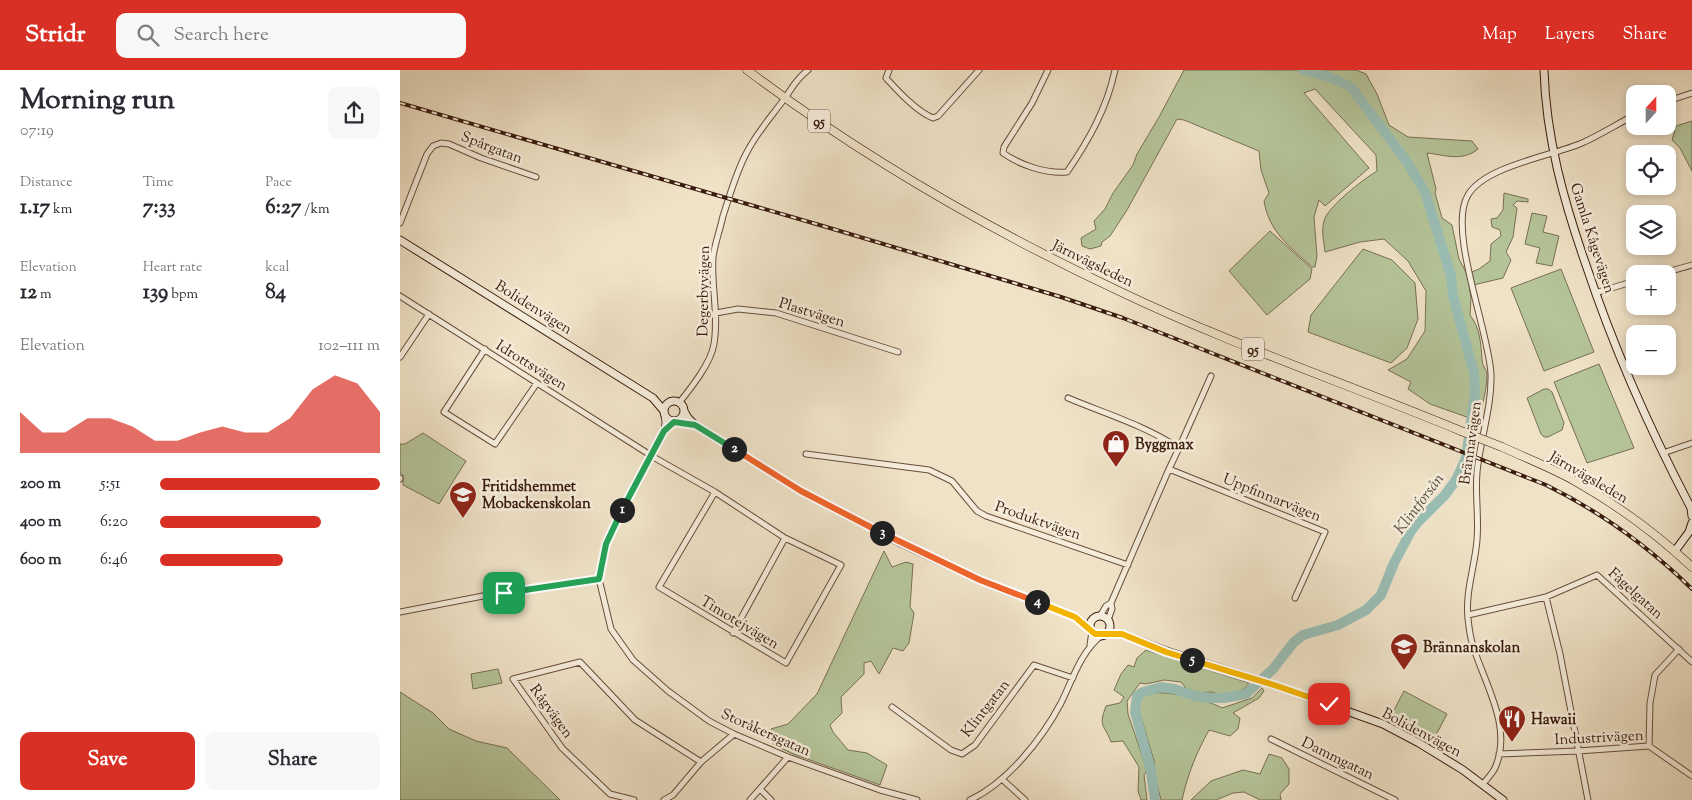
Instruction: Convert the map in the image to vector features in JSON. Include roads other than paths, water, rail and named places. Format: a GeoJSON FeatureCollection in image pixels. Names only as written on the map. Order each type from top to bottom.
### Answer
{"type":"FeatureCollection","features":[{"type":"Feature","properties":{"kind":"main road","name":"Järnvägsleden"},"geometry":{"type":"LineString","coordinates":[[747,70],[852,144],[925,190],[1030,248],[1122,293],[1225,338],[1502,447],[1574,481],[1627,515],[1675,551],[1692,567]]}},
{"type":"Feature","properties":{"kind":"main road","name":"Gamla Kågevägen"},"geometry":{"type":"LineString","coordinates":[[1544,70],[1553,153],[1574,231],[1595,294],[1625,369],[1662,453],[1691,508],[1692,516]]}},
{"type":"Feature","properties":{"kind":"main road","name":"Bolidenvägen"},"geometry":{"type":"LineString","coordinates":[[400,240],[653,398],[670,402]]}},
{"type":"Feature","properties":{"kind":"main road","name":"Bolidenvägen"},"geometry":{"type":"LineString","coordinates":[[653,398],[664,412]]}},
{"type":"Feature","properties":{"kind":"main road"},"geometry":{"type":"LineString","coordinates":[[670,402],[679,403],[684,411],[682,417],[676,421],[668,420],[664,412],[670,402]]}},
{"type":"Feature","properties":{"kind":"main road","name":"Bolidenvägen"},"geometry":{"type":"LineString","coordinates":[[684,411],[695,425],[801,491],[901,543],[980,580],[1075,617],[1095,634],[1122,634]]}},
{"type":"Feature","properties":{"kind":"main road","name":"Bolidenvägen"},"geometry":{"type":"LineString","coordinates":[[676,421],[695,425]]}},
{"type":"Feature","properties":{"kind":"main road"},"geometry":{"type":"LineString","coordinates":[[1675,551],[1689,532],[1692,523]]}},
{"type":"Feature","properties":{"kind":"main road","name":"Bolidenvägen"},"geometry":{"type":"LineString","coordinates":[[1075,617],[1097,617],[1108,621],[1122,634],[1166,652],[1247,676],[1383,724],[1435,752],[1483,784],[1503,800]]}},
{"type":"Feature","properties":{"kind":"main road"},"geometry":{"type":"LineString","coordinates":[[1091,630],[1090,624],[1097,617]]}},
{"type":"Feature","properties":{"kind":"main road"},"geometry":{"type":"LineString","coordinates":[[1103,635],[1109,629],[1108,621]]}},
{"type":"Feature","properties":{"kind":"street","name":"Degerbyvägen"},"geometry":{"type":"LineString","coordinates":[[679,403],[709,359],[714,346],[716,313],[713,257],[727,199],[747,151],[795,81],[808,70]]}},
{"type":"Feature","properties":{"kind":"street"},"geometry":{"type":"LineString","coordinates":[[889,70],[886,78],[894,87],[920,110],[933,118],[938,116],[979,70]]}},
{"type":"Feature","properties":{"kind":"street"},"geometry":{"type":"LineString","coordinates":[[1048,70],[1032,103],[1004,147],[1003,153],[1022,164],[1060,173],[1067,172],[1091,134],[1112,88],[1115,70]]}},
{"type":"Feature","properties":{"kind":"street"},"geometry":{"type":"LineString","coordinates":[[1676,98],[1692,93]]}},
{"type":"Feature","properties":{"kind":"street","name":"Brännavägen"},"geometry":{"type":"LineString","coordinates":[[1483,784],[1494,769],[1499,754],[1501,734],[1497,712],[1474,648],[1468,615],[1469,586],[1477,539],[1477,470],[1491,374],[1489,355],[1470,276],[1463,233],[1462,210],[1468,194],[1478,183],[1500,171],[1581,143],[1626,120]]}},
{"type":"Feature","properties":{"kind":"street","name":"Spårgatan"},"geometry":{"type":"LineString","coordinates":[[400,223],[427,154],[433,146],[441,143],[449,144],[481,158],[536,177]]}},
{"type":"Feature","properties":{"kind":"street"},"geometry":{"type":"LineString","coordinates":[[1676,269],[1692,264]]}},
{"type":"Feature","properties":{"kind":"street"},"geometry":{"type":"LineString","coordinates":[[1595,294],[1626,284]]}},
{"type":"Feature","properties":{"kind":"street","name":"Idrottsvägen"},"geometry":{"type":"LineString","coordinates":[[400,296],[651,455]]}},
{"type":"Feature","properties":{"kind":"street","name":"Plastvägen"},"geometry":{"type":"LineString","coordinates":[[716,313],[738,309],[776,313],[898,352]]}},
{"type":"Feature","properties":{"kind":"street"},"geometry":{"type":"LineString","coordinates":[[400,357],[429,314]]}},
{"type":"Feature","properties":{"kind":"street"},"geometry":{"type":"LineString","coordinates":[[485,350],[444,412],[495,444],[537,383]]}},
{"type":"Feature","properties":{"kind":"street"},"geometry":{"type":"LineString","coordinates":[[1108,621],[1112,603],[1211,376]]}},
{"type":"Feature","properties":{"kind":"street"},"geometry":{"type":"LineString","coordinates":[[1068,398],[1159,435],[1179,448]]}},
{"type":"Feature","properties":{"kind":"street","name":"Storåkersgatan"},"geometry":{"type":"LineString","coordinates":[[664,412],[664,431]]}},
{"type":"Feature","properties":{"kind":"street","name":"Storåkersgatan"},"geometry":{"type":"LineString","coordinates":[[676,421],[664,431],[614,524],[606,544],[599,579],[611,629],[633,660],[668,691],[709,721],[788,757],[880,790],[917,800]]}},
{"type":"Feature","properties":{"kind":"street"},"geometry":{"type":"LineString","coordinates":[[1662,453],[1692,443]]}},
{"type":"Feature","properties":{"kind":"street","name":"Produktvägen"},"geometry":{"type":"LineString","coordinates":[[806,454],[928,470],[952,481],[977,511],[986,516],[1128,565]]}},
{"type":"Feature","properties":{"kind":"street","name":"Timotejvägen"},"geometry":{"type":"LineString","coordinates":[[651,455],[715,492],[785,538],[841,566],[786,663],[659,587],[715,492]]}},
{"type":"Feature","properties":{"kind":"street","name":"Uppfinnarvägen"},"geometry":{"type":"LineString","coordinates":[[1169,469],[1325,532],[1295,598]]}},
{"type":"Feature","properties":{"kind":"street"},"geometry":{"type":"LineString","coordinates":[[733,632],[785,538]]}},
{"type":"Feature","properties":{"kind":"street","name":"Fågelgatan"},"geometry":{"type":"LineString","coordinates":[[1468,615],[1546,597],[1597,575],[1692,662]]}},
{"type":"Feature","properties":{"kind":"street"},"geometry":{"type":"LineString","coordinates":[[400,612],[484,596],[599,579]]}},
{"type":"Feature","properties":{"kind":"street"},"geometry":{"type":"LineString","coordinates":[[1546,597],[1560,654],[1588,800]]}},
{"type":"Feature","properties":{"kind":"street"},"geometry":{"type":"LineString","coordinates":[[1097,617],[1106,606],[1112,603]]}},
{"type":"Feature","properties":{"kind":"street"},"geometry":{"type":"LineString","coordinates":[[970,800],[1003,780],[1042,733],[1060,706],[1090,646],[1091,630]]}},
{"type":"Feature","properties":{"kind":"street"},"geometry":{"type":"LineString","coordinates":[[1090,646],[1103,635]]}},
{"type":"Feature","properties":{"kind":"street"},"geometry":{"type":"LineString","coordinates":[[1649,746],[1650,703],[1656,675],[1678,648]]}},
{"type":"Feature","properties":{"kind":"street","name":"Rågvägen"},"geometry":{"type":"LineString","coordinates":[[634,800],[610,794],[562,748],[512,679],[580,662],[635,720],[701,762]]}},
{"type":"Feature","properties":{"kind":"street","name":"Klintgatan"},"geometry":{"type":"LineString","coordinates":[[892,707],[951,750],[962,754],[975,745],[1034,666],[1074,678]]}},
{"type":"Feature","properties":{"kind":"street"},"geometry":{"type":"LineString","coordinates":[[664,800],[673,795],[701,762],[734,734]]}},
{"type":"Feature","properties":{"kind":"street","name":"Dammgatan"},"geometry":{"type":"LineString","coordinates":[[1271,739],[1395,800]]}},
{"type":"Feature","properties":{"kind":"street","name":"Industrivägen"},"geometry":{"type":"LineString","coordinates":[[1499,754],[1649,746],[1692,776]]}},
{"type":"Feature","properties":{"kind":"street"},"geometry":{"type":"LineString","coordinates":[[750,800],[788,757]]}},
{"type":"Feature","properties":{"kind":"street"},"geometry":{"type":"LineString","coordinates":[[1003,780],[1025,800]]}},
{"type":"Feature","properties":{"kind":"street"},"geometry":{"type":"LineString","coordinates":[[760,789],[771,800]]}},
{"type":"Feature","properties":{"kind":"waterway","name":"Klintforsån"},"geometry":{"type":"LineString","coordinates":[[1155,800],[1150,767],[1135,712],[1137,696],[1143,692],[1161,687],[1210,698],[1224,698],[1246,694],[1273,669],[1294,642],[1303,635],[1338,625],[1366,610],[1381,595],[1394,563],[1411,531],[1445,495],[1456,480],[1466,458],[1475,392],[1474,373],[1453,296],[1451,276],[1425,192],[1407,162],[1351,87],[1329,77],[1303,70]]}},
{"type":"Feature","properties":{"kind":"railway"},"geometry":{"type":"LineString","coordinates":[[400,103],[823,226],[1061,297],[1123,318],[1546,485],[1605,518],[1641,544],[1692,589]]}},
{"type":"Feature","properties":{"kind":"place","name":"Byggmax"},"geometry":{"type":"Point","coordinates":[1116,468]}},
{"type":"Feature","properties":{"kind":"place","name":"Fritidshemmet Mobackenskolan"},"geometry":{"type":"Point","coordinates":[463,519]}},
{"type":"Feature","properties":{"kind":"place","name":"Brännanskolan"},"geometry":{"type":"Point","coordinates":[1404,671]}},
{"type":"Feature","properties":{"kind":"place","name":"Hawaii"},"geometry":{"type":"Point","coordinates":[1512,743]}}]}
